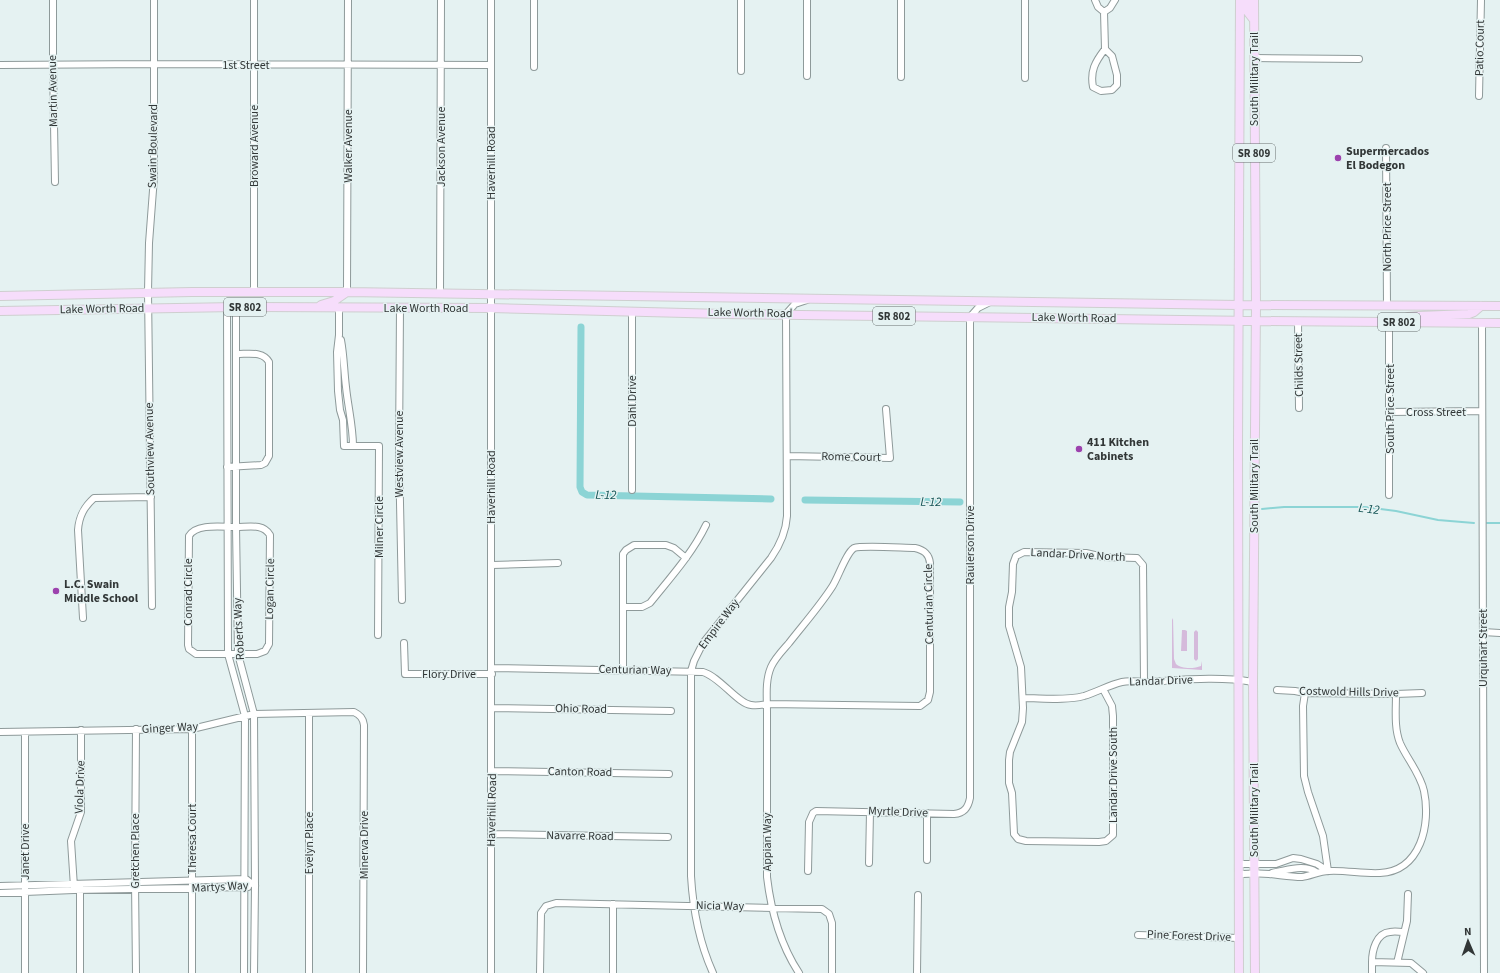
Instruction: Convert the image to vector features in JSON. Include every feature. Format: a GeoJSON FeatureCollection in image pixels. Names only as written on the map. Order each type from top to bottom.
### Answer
{"type":"FeatureCollection","features":[{"type":"Feature","properties":{"kind":"main road","name":"South Military Trail"},"geometry":{"type":"LineString","coordinates":[[1239,973],[1238,305],[1240,0]]}},
{"type":"Feature","properties":{"kind":"main road"},"geometry":{"type":"LineString","coordinates":[[1247,0],[1247,11],[1254,20]]}},
{"type":"Feature","properties":{"kind":"main road","name":"South Military Trail"},"geometry":{"type":"LineString","coordinates":[[1254,0],[1256,321],[1253,682],[1255,973]]}},
{"type":"Feature","properties":{"kind":"main road"},"geometry":{"type":"LineString","coordinates":[[1240,30],[1244,36],[1244,118],[1254,131]]}},
{"type":"Feature","properties":{"kind":"main road","name":"Lake Worth Road"},"geometry":{"type":"LineString","coordinates":[[0,296],[254,291],[1238,305],[1500,306]]}},
{"type":"Feature","properties":{"kind":"main road"},"geometry":{"type":"LineString","coordinates":[[315,307],[334,301],[347,292]]}},
{"type":"Feature","properties":{"kind":"main road"},"geometry":{"type":"LineString","coordinates":[[1403,322],[1408,317],[1469,314],[1474,312],[1480,306]]}},
{"type":"Feature","properties":{"kind":"main road","name":"Lake Worth Road"},"geometry":{"type":"LineString","coordinates":[[0,311],[227,307],[490,308],[632,312],[1256,321],[1500,322]]}},
{"type":"Feature","properties":{"kind":"street","name":"Martin Avenue"},"geometry":{"type":"LineString","coordinates":[[53,0],[52,65],[55,182]]}},
{"type":"Feature","properties":{"kind":"street","name":"Swain Boulevard"},"geometry":{"type":"LineString","coordinates":[[148,292],[149,243],[154,177],[154,0]]}},
{"type":"Feature","properties":{"kind":"street","name":"Broward Avenue"},"geometry":{"type":"LineString","coordinates":[[254,0],[254,291]]}},
{"type":"Feature","properties":{"kind":"street","name":"Walker Avenue"},"geometry":{"type":"LineString","coordinates":[[347,292],[348,0]]}},
{"type":"Feature","properties":{"kind":"street","name":"Jackson Avenue"},"geometry":{"type":"LineString","coordinates":[[440,294],[441,0]]}},
{"type":"Feature","properties":{"kind":"street","name":"Haverhill Road"},"geometry":{"type":"LineString","coordinates":[[491,0],[491,973]]}},
{"type":"Feature","properties":{"kind":"street"},"geometry":{"type":"LineString","coordinates":[[534,0],[534,67]]}},
{"type":"Feature","properties":{"kind":"street"},"geometry":{"type":"LineString","coordinates":[[741,0],[741,71]]}},
{"type":"Feature","properties":{"kind":"street"},"geometry":{"type":"LineString","coordinates":[[807,0],[807,76]]}},
{"type":"Feature","properties":{"kind":"street"},"geometry":{"type":"LineString","coordinates":[[901,0],[901,77]]}},
{"type":"Feature","properties":{"kind":"street"},"geometry":{"type":"LineString","coordinates":[[1025,0],[1025,78]]}},
{"type":"Feature","properties":{"kind":"street"},"geometry":{"type":"LineString","coordinates":[[1095,0],[1098,7],[1104,12],[1105,49],[1112,56],[1117,75],[1116,85],[1112,90],[1101,91],[1093,88],[1092,75],[1097,57],[1105,49]]}},
{"type":"Feature","properties":{"kind":"street"},"geometry":{"type":"LineString","coordinates":[[1104,12],[1110,8],[1116,0]]}},
{"type":"Feature","properties":{"kind":"street","name":"Patio Court"},"geometry":{"type":"LineString","coordinates":[[1479,96],[1481,0]]}},
{"type":"Feature","properties":{"kind":"street"},"geometry":{"type":"LineString","coordinates":[[1254,58],[1359,59]]}},
{"type":"Feature","properties":{"kind":"street","name":"1st Street"},"geometry":{"type":"LineString","coordinates":[[0,65],[491,65]]}},
{"type":"Feature","properties":{"kind":"street","name":"North Price Street"},"geometry":{"type":"LineString","coordinates":[[1386,148],[1387,305]]}},
{"type":"Feature","properties":{"kind":"street","name":"Southview Avenue"},"geometry":{"type":"LineString","coordinates":[[148,292],[152,606]]}},
{"type":"Feature","properties":{"kind":"street"},"geometry":{"type":"LineString","coordinates":[[786,314],[795,304],[810,299]]}},
{"type":"Feature","properties":{"kind":"street"},"geometry":{"type":"LineString","coordinates":[[970,317],[978,308],[990,302]]}},
{"type":"Feature","properties":{"kind":"street","name":"Roberts Way"},"geometry":{"type":"LineString","coordinates":[[227,307],[228,654],[245,716],[246,888],[244,973]]}},
{"type":"Feature","properties":{"kind":"street","name":"Roberts Way"},"geometry":{"type":"LineString","coordinates":[[236,307],[236,527],[238,654],[254,714],[254,973]]}},
{"type":"Feature","properties":{"kind":"street","name":"Milner Circle"},"geometry":{"type":"LineString","coordinates":[[339,307],[339,335],[337,352],[338,391],[340,410],[343,420],[344,446],[379,446],[378,635]]}},
{"type":"Feature","properties":{"kind":"street","name":"Westview Avenue"},"geometry":{"type":"LineString","coordinates":[[400,308],[398,454],[402,600]]}},
{"type":"Feature","properties":{"kind":"street","name":"Dahl Drive"},"geometry":{"type":"LineString","coordinates":[[632,312],[632,490]]}},
{"type":"Feature","properties":{"kind":"street","name":"Empire Way"},"geometry":{"type":"LineString","coordinates":[[713,973],[702,944],[693,906],[691,876],[691,671],[703,643],[771,558],[785,531],[787,516],[786,314]]}},
{"type":"Feature","properties":{"kind":"street","name":"Raulerson Drive"},"geometry":{"type":"LineString","coordinates":[[970,317],[970,798]]}},
{"type":"Feature","properties":{"kind":"street","name":"Childs Street"},"geometry":{"type":"LineString","coordinates":[[1298,321],[1299,408]]}},
{"type":"Feature","properties":{"kind":"street","name":"South Price Street"},"geometry":{"type":"LineString","coordinates":[[1389,322],[1389,495]]}},
{"type":"Feature","properties":{"kind":"street","name":"Urquhart Street"},"geometry":{"type":"LineString","coordinates":[[1482,322],[1481,529],[1483,632],[1484,973]]}},
{"type":"Feature","properties":{"kind":"street","name":"Milner Circle"},"geometry":{"type":"LineString","coordinates":[[339,335],[343,352],[346,386],[352,422],[353,446]]}},
{"type":"Feature","properties":{"kind":"street"},"geometry":{"type":"LineString","coordinates":[[227,467],[261,465],[265,463],[269,456],[269,362],[260,354],[237,354]]}},
{"type":"Feature","properties":{"kind":"street","name":"Rome Court"},"geometry":{"type":"LineString","coordinates":[[787,456],[890,458],[886,410]]}},
{"type":"Feature","properties":{"kind":"street","name":"Cross Street"},"geometry":{"type":"LineString","coordinates":[[1390,412],[1482,411]]}},
{"type":"Feature","properties":{"kind":"street"},"geometry":{"type":"LineString","coordinates":[[83,618],[78,530],[79,520],[82,513],[88,503],[94,498],[151,497]]}},
{"type":"Feature","properties":{"kind":"street"},"geometry":{"type":"LineString","coordinates":[[623,608],[642,607],[650,603],[686,558],[706,526]]}},
{"type":"Feature","properties":{"kind":"street","name":"Conrad Circle"},"geometry":{"type":"LineString","coordinates":[[236,527],[198,528],[191,532],[189,536],[188,645],[189,649],[196,654],[238,654]]}},
{"type":"Feature","properties":{"kind":"street","name":"Logan Circle"},"geometry":{"type":"LineString","coordinates":[[236,527],[261,527],[268,532],[271,539],[269,644],[265,651],[261,653],[238,654]]}},
{"type":"Feature","properties":{"kind":"street"},"geometry":{"type":"LineString","coordinates":[[623,670],[624,554],[629,547],[638,544],[666,545],[674,548],[686,558]]}},
{"type":"Feature","properties":{"kind":"street","name":"Centurian Circle"},"geometry":{"type":"LineString","coordinates":[[859,547],[915,548],[924,551],[927,554],[930,563],[930,692],[928,700],[924,704],[916,707],[767,704],[767,679],[772,664],[826,597],[835,584],[851,551],[859,547]]}},
{"type":"Feature","properties":{"kind":"street","name":"Landar Drive North"},"geometry":{"type":"LineString","coordinates":[[1023,698],[1021,667],[1010,626],[1009,606],[1012,592],[1014,559],[1020,553],[1024,552],[1090,554],[1103,557],[1137,558],[1140,561],[1143,565],[1144,682]]}},
{"type":"Feature","properties":{"kind":"street"},"geometry":{"type":"LineString","coordinates":[[492,565],[558,563]]}},
{"type":"Feature","properties":{"kind":"street"},"geometry":{"type":"LineString","coordinates":[[1483,632],[1500,632]]}},
{"type":"Feature","properties":{"kind":"street","name":"Flory Drive"},"geometry":{"type":"LineString","coordinates":[[404,643],[405,674],[492,671]]}},
{"type":"Feature","properties":{"kind":"street","name":"Centurian Way"},"geometry":{"type":"LineString","coordinates":[[492,671],[623,670],[703,672],[712,675],[747,704],[767,704]]}},
{"type":"Feature","properties":{"kind":"street","name":"Landar Drive"},"geometry":{"type":"LineString","coordinates":[[1023,698],[1078,697],[1122,682],[1132,681],[1238,680],[1253,682]]}},
{"type":"Feature","properties":{"kind":"street","name":"Landar Drive South"},"geometry":{"type":"LineString","coordinates":[[1023,698],[1022,722],[1010,752],[1009,760],[1008,783],[1012,793],[1014,834],[1018,839],[1026,840],[1099,842],[1110,839],[1114,831],[1113,711],[1103,689]]}},
{"type":"Feature","properties":{"kind":"street","name":"Costwold Hills Drive"},"geometry":{"type":"LineString","coordinates":[[1277,690],[1305,693],[1422,693]]}},
{"type":"Feature","properties":{"kind":"street"},"geometry":{"type":"LineString","coordinates":[[1305,693],[1303,706],[1304,776],[1323,836],[1328,871]]}},
{"type":"Feature","properties":{"kind":"street"},"geometry":{"type":"LineString","coordinates":[[1239,874],[1304,876],[1316,872],[1328,871],[1381,873],[1391,871],[1404,865],[1413,856],[1423,838],[1426,825],[1424,792],[1420,778],[1399,742],[1396,694]]}},
{"type":"Feature","properties":{"kind":"street","name":"Appian Way"},"geometry":{"type":"LineString","coordinates":[[767,704],[767,876],[771,907],[783,944],[799,973]]}},
{"type":"Feature","properties":{"kind":"street","name":"Ohio Road"},"geometry":{"type":"LineString","coordinates":[[492,708],[671,710]]}},
{"type":"Feature","properties":{"kind":"street","name":"Ginger Way"},"geometry":{"type":"LineString","coordinates":[[0,732],[192,729],[254,714],[354,712],[361,717]]}},
{"type":"Feature","properties":{"kind":"street","name":"Evelyn Place"},"geometry":{"type":"LineString","coordinates":[[309,713],[310,973]]}},
{"type":"Feature","properties":{"kind":"street","name":"Minerva Drive"},"geometry":{"type":"LineString","coordinates":[[361,717],[364,725],[363,973]]}},
{"type":"Feature","properties":{"kind":"street","name":"Gretchen Place"},"geometry":{"type":"LineString","coordinates":[[136,729],[136,973]]}},
{"type":"Feature","properties":{"kind":"street","name":"Theresa Court"},"geometry":{"type":"LineString","coordinates":[[192,729],[192,973]]}},
{"type":"Feature","properties":{"kind":"street","name":"Viola Drive"},"geometry":{"type":"LineString","coordinates":[[80,973],[77,883],[71,841],[81,812],[81,730]]}},
{"type":"Feature","properties":{"kind":"street","name":"Janet Drive"},"geometry":{"type":"LineString","coordinates":[[25,732],[25,973]]}},
{"type":"Feature","properties":{"kind":"street","name":"Canton Road"},"geometry":{"type":"LineString","coordinates":[[492,771],[669,774]]}},
{"type":"Feature","properties":{"kind":"street","name":"Myrtle Drive"},"geometry":{"type":"LineString","coordinates":[[808,871],[809,822],[816,811],[959,813],[967,808],[970,798]]}},
{"type":"Feature","properties":{"kind":"street"},"geometry":{"type":"LineString","coordinates":[[869,863],[870,812]]}},
{"type":"Feature","properties":{"kind":"street"},"geometry":{"type":"LineString","coordinates":[[927,813],[927,860]]}},
{"type":"Feature","properties":{"kind":"street","name":"Navarre Road"},"geometry":{"type":"LineString","coordinates":[[491,834],[668,837]]}},
{"type":"Feature","properties":{"kind":"street"},"geometry":{"type":"LineString","coordinates":[[1239,864],[1276,864],[1293,858],[1301,858],[1328,871]]}},
{"type":"Feature","properties":{"kind":"street"},"geometry":{"type":"LineString","coordinates":[[1306,869],[1310,862]]}},
{"type":"Feature","properties":{"kind":"street"},"geometry":{"type":"LineString","coordinates":[[1267,874],[1288,869],[1312,869],[1316,872]]}},
{"type":"Feature","properties":{"kind":"street","name":"Martys Way"},"geometry":{"type":"LineString","coordinates":[[0,886],[24,884],[246,879],[255,886]]}},
{"type":"Feature","properties":{"kind":"street","name":"Martys Way"},"geometry":{"type":"LineString","coordinates":[[0,894],[77,890],[246,888],[255,886]]}},
{"type":"Feature","properties":{"kind":"street"},"geometry":{"type":"LineString","coordinates":[[1397,963],[1407,921],[1408,894]]}},
{"type":"Feature","properties":{"kind":"street"},"geometry":{"type":"LineString","coordinates":[[917,973],[918,896]]}},
{"type":"Feature","properties":{"kind":"street","name":"Nicia Way"},"geometry":{"type":"LineString","coordinates":[[540,973],[540,918],[543,909],[550,904],[614,904],[817,908],[826,911],[829,914],[832,923],[832,973]]}},
{"type":"Feature","properties":{"kind":"street"},"geometry":{"type":"LineString","coordinates":[[613,973],[614,904]]}},
{"type":"Feature","properties":{"kind":"street"},"geometry":{"type":"LineString","coordinates":[[1372,973],[1372,951],[1379,938],[1388,932],[1404,932]]}},
{"type":"Feature","properties":{"kind":"street","name":"Pine Forest Drive"},"geometry":{"type":"LineString","coordinates":[[1138,935],[1239,938]]}},
{"type":"Feature","properties":{"kind":"street"},"geometry":{"type":"LineString","coordinates":[[1372,962],[1411,963],[1424,973]]}},
{"type":"Feature","properties":{"kind":"shaded area"},"geometry":{"type":"Polygon","coordinates":[[[1173,618],[1174,659],[1176,664],[1184,668],[1195,668],[1201,666],[1202,661],[1202,670],[1172,668],[1173,618]]]}},
{"type":"Feature","properties":{"kind":"shaded area"},"geometry":{"type":"Polygon","coordinates":[[[1182,630],[1187,631],[1187,651],[1181,651],[1182,630]]]}},
{"type":"Feature","properties":{"kind":"shaded area"},"geometry":{"type":"Polygon","coordinates":[[[1196,630],[1198,632],[1198,659],[1196,661],[1194,659],[1194,632],[1196,630]]]}},
{"type":"Feature","properties":{"kind":"waterway","name":"L-12"},"geometry":{"type":"LineString","coordinates":[[581,327],[580,487],[582,492],[587,495],[771,499]]}},
{"type":"Feature","properties":{"kind":"waterway","name":"L-12"},"geometry":{"type":"LineString","coordinates":[[805,500],[960,502]]}},
{"type":"Feature","properties":{"kind":"waterway","name":"L-12"},"geometry":{"type":"LineString","coordinates":[[1262,509],[1284,507],[1365,507],[1396,511],[1438,520],[1474,523]]}},
{"type":"Feature","properties":{"kind":"waterway","name":"L-12"},"geometry":{"type":"LineString","coordinates":[[1487,523],[1500,523]]}},
{"type":"Feature","properties":{"kind":"place","name":"Supermercados El Bodegon"},"geometry":{"type":"Point","coordinates":[1338,158]}},
{"type":"Feature","properties":{"kind":"place","name":"411 Kitchen Cabinets"},"geometry":{"type":"Point","coordinates":[1079,449]}},
{"type":"Feature","properties":{"kind":"place","name":"L.C. Swain Middle School"},"geometry":{"type":"Point","coordinates":[56,591]}}]}
